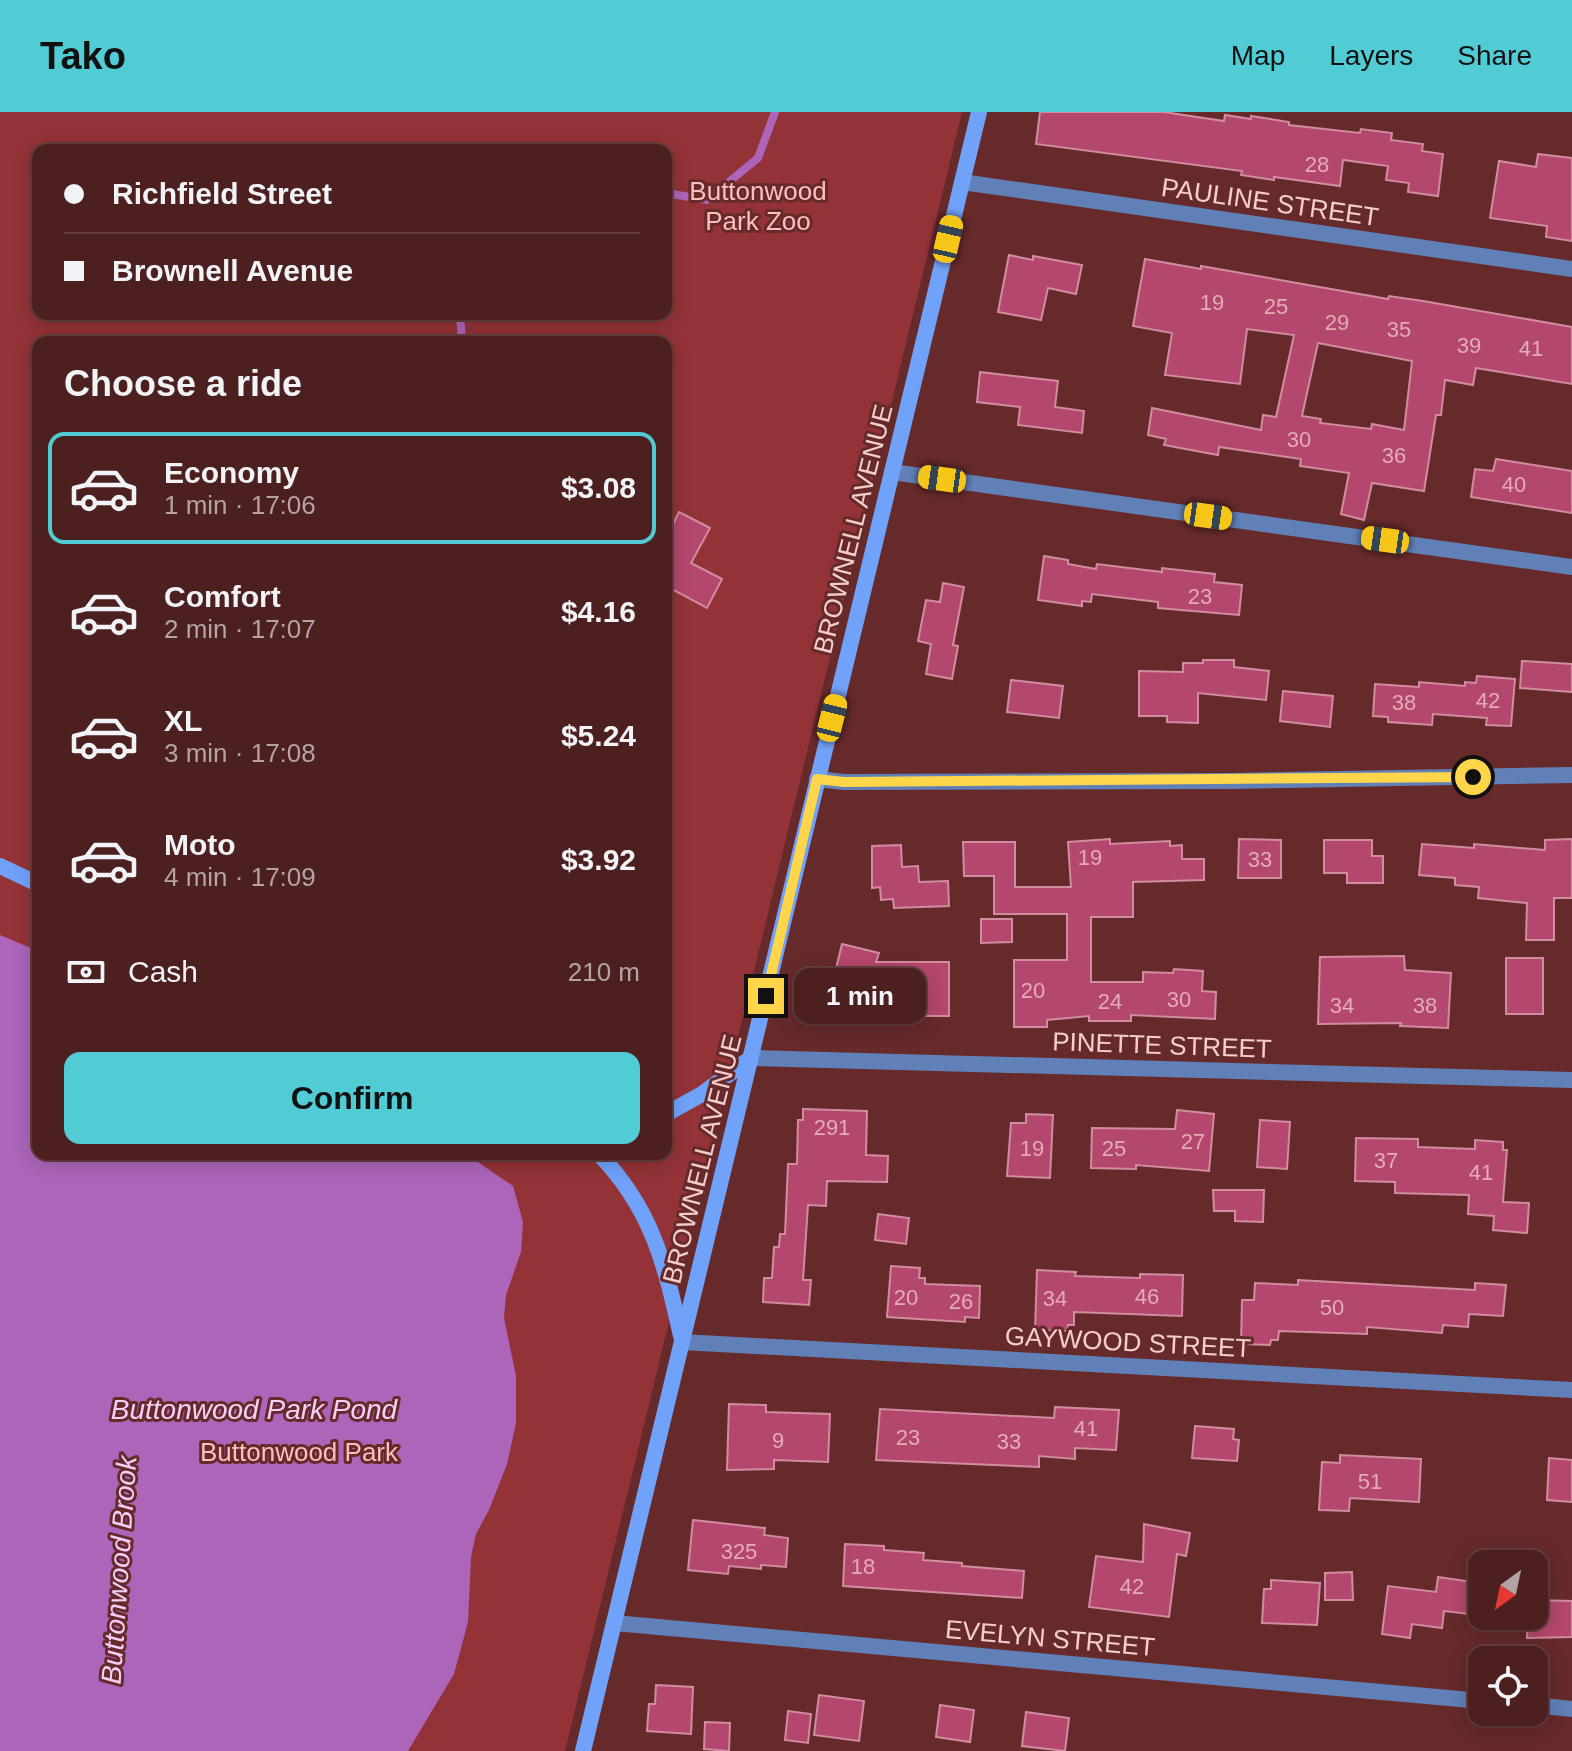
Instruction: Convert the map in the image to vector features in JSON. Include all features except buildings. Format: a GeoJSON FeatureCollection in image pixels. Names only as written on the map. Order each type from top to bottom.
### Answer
{"type":"FeatureCollection","features":[{"type":"Feature","properties":{"kind":"main road","name":"BROWNELL AVENUE"},"geometry":{"type":"LineString","coordinates":[[583,1751],[979,112]]}},
{"type":"Feature","properties":{"kind":"main road"},"geometry":{"type":"LineString","coordinates":[[0,866],[32,881]]}},
{"type":"Feature","properties":{"kind":"main road"},"geometry":{"type":"LineString","coordinates":[[672,1111],[702,1094],[751,1058]]}},
{"type":"Feature","properties":{"kind":"main road"},"geometry":{"type":"LineString","coordinates":[[604,1160],[628,1187],[654,1235],[667,1270],[682,1342]]}},
{"type":"Feature","properties":{"kind":"street","name":"PAULINE STREET"},"geometry":{"type":"LineString","coordinates":[[962,182],[1572,269]]}},
{"type":"Feature","properties":{"kind":"street"},"geometry":{"type":"LineString","coordinates":[[892,472],[1572,567]]}},
{"type":"Feature","properties":{"kind":"street"},"geometry":{"type":"LineString","coordinates":[[817,779],[844,782],[1214,781],[1572,775]]}},
{"type":"Feature","properties":{"kind":"street","name":"PINETTE STREET"},"geometry":{"type":"LineString","coordinates":[[751,1058],[1572,1080]]}},
{"type":"Feature","properties":{"kind":"street","name":"GAYWOOD STREET"},"geometry":{"type":"LineString","coordinates":[[682,1342],[1572,1390]]}},
{"type":"Feature","properties":{"kind":"street","name":"EVELYN STREET"},"geometry":{"type":"LineString","coordinates":[[614,1623],[1468,1700]]}},
{"type":"Feature","properties":{"kind":"street"},"geometry":{"type":"LineString","coordinates":[[1548,1706],[1572,1709]]}},
{"type":"Feature","properties":{"kind":"green space","name":"Buttonwood Park"},"geometry":{"type":"Polygon","coordinates":[[[0,112],[962,112],[565,1751],[0,1751],[0,112]]]}},
{"type":"Feature","properties":{"kind":"water","name":"Buttonwood Park Pond"},"geometry":{"type":"Polygon","coordinates":[[[0,935],[32,948],[32,1160],[475,1160],[513,1186],[523,1222],[521,1252],[506,1295],[504,1318],[516,1376],[516,1423],[507,1464],[476,1534],[471,1557],[468,1622],[454,1674],[408,1751],[0,1751],[0,935]]]}},
{"type":"Feature","properties":{"kind":"waterway","name":"Buttonwood Brook"},"geometry":{"type":"LineString","coordinates":[[672,194],[707,200],[758,158],[775,112]]}},
{"type":"Feature","properties":{"kind":"waterway","name":"Buttonwood Brook"},"geometry":{"type":"LineString","coordinates":[[460,320],[462,336]]}},
{"type":"Feature","properties":{"kind":"route"},"geometry":{"type":"LineString","coordinates":[[766,996],[817,779],[844,782],[1473,777]]}},
{"type":"Feature","properties":{"kind":"park label","name":"Buttonwood Park Zoo"},"geometry":{"type":"Point","coordinates":[758,206]}}]}
